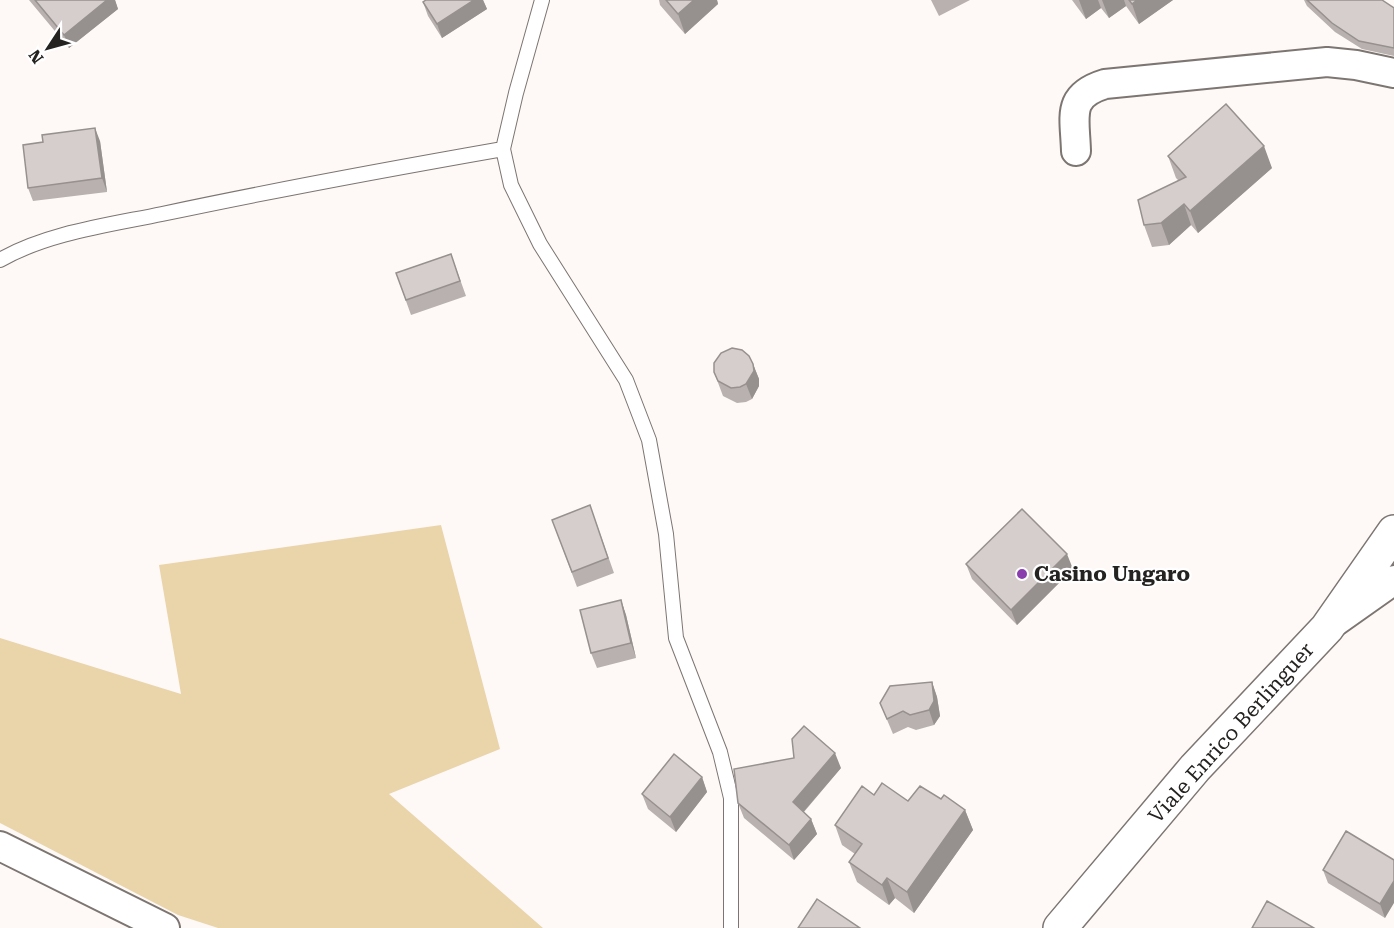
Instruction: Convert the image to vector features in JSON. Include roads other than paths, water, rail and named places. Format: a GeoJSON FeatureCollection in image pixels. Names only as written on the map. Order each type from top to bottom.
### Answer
{"type":"FeatureCollection","features":[{"type":"Feature","properties":{"kind":"main road","name":"Viale Enrico Berlinguer"},"geometry":{"type":"LineString","coordinates":[[1060,928],[1195,768],[1327,628],[1394,532]]}},
{"type":"Feature","properties":{"kind":"street"},"geometry":{"type":"LineString","coordinates":[[1076,151],[1074,111],[1080,98],[1089,89],[1106,84],[1327,62],[1394,73]]}},
{"type":"Feature","properties":{"kind":"street"},"geometry":{"type":"LineString","coordinates":[[1327,628],[1394,580]]}},
{"type":"Feature","properties":{"kind":"street"},"geometry":{"type":"LineString","coordinates":[[0,846],[165,928]]}},
{"type":"Feature","properties":{"kind":"lane"},"geometry":{"type":"LineString","coordinates":[[542,0],[503,149],[511,185],[540,244],[626,380],[649,440],[666,534],[676,638],[720,752],[731,798],[731,928]]}},
{"type":"Feature","properties":{"kind":"lane"},"geometry":{"type":"LineString","coordinates":[[0,260],[12,253],[71,233],[286,187],[503,149]]}},
{"type":"Feature","properties":{"kind":"place","name":"Casino Ungaro"},"geometry":{"type":"Point","coordinates":[1022,574]}}]}
